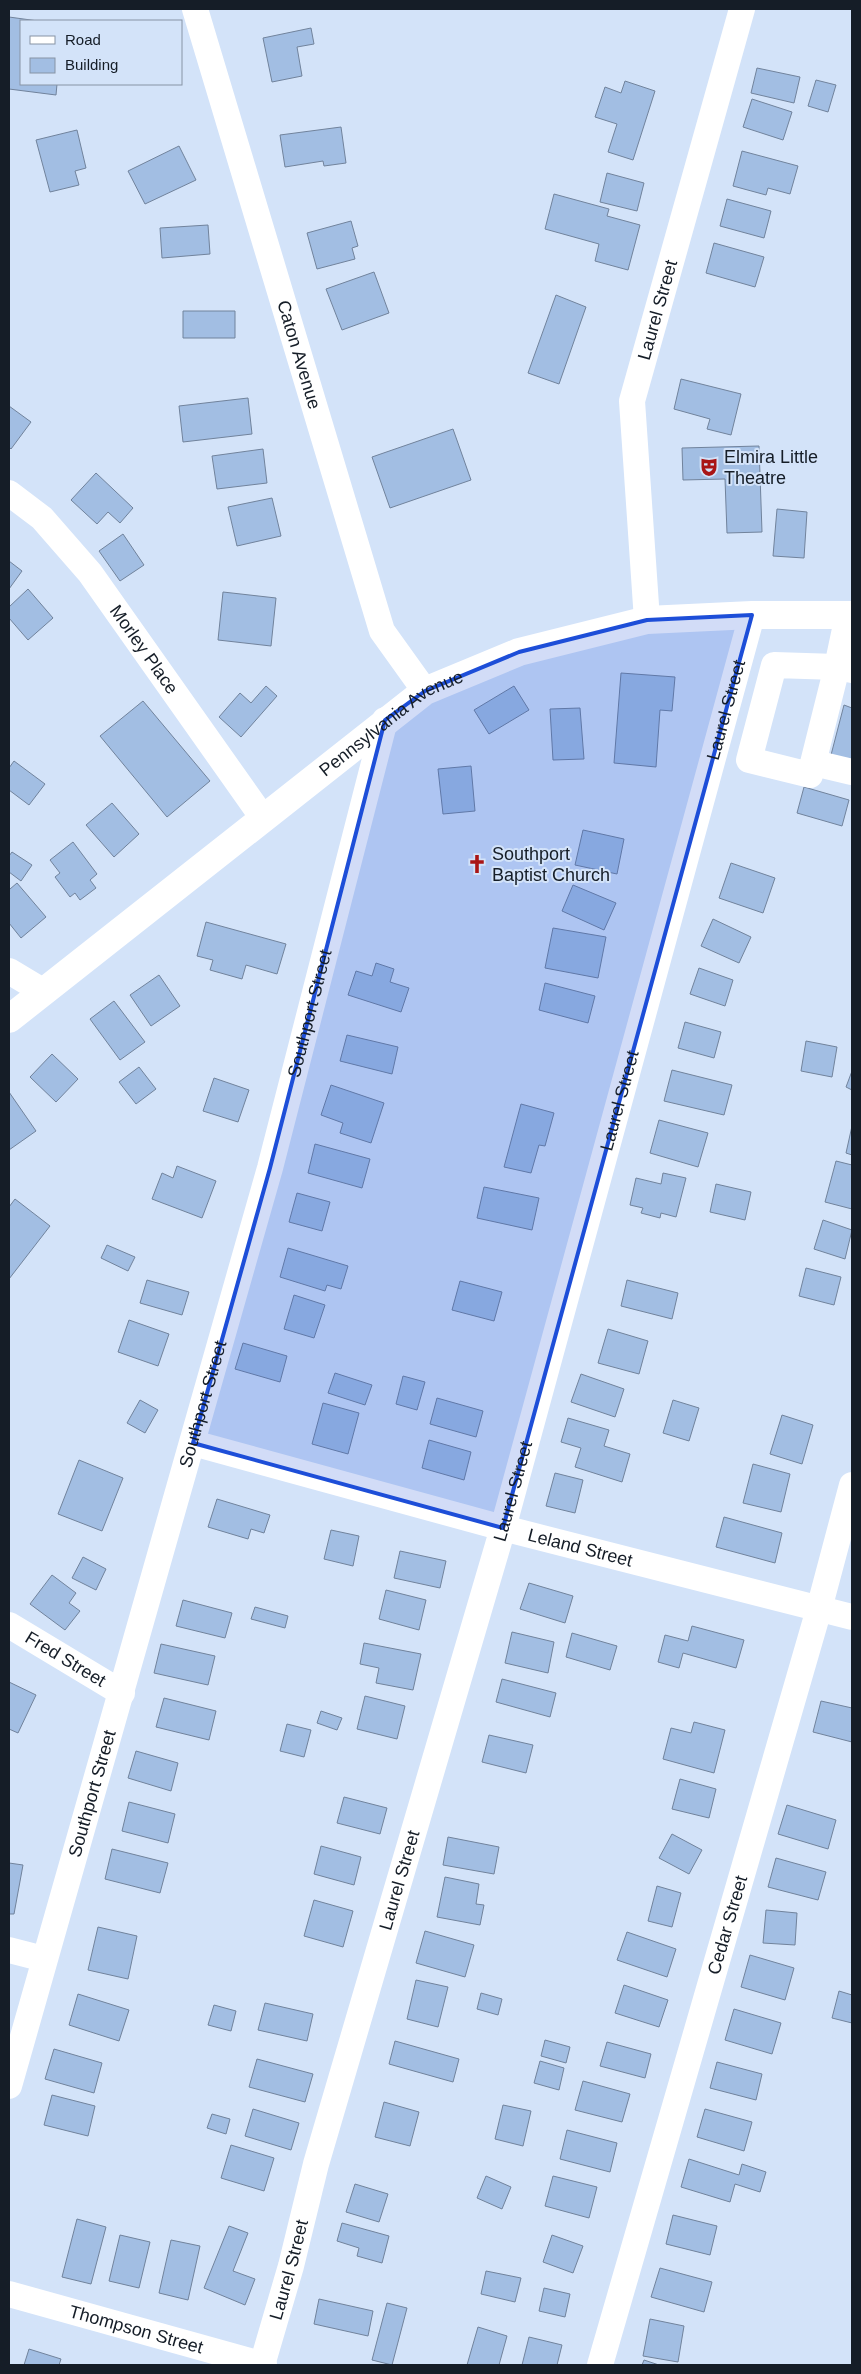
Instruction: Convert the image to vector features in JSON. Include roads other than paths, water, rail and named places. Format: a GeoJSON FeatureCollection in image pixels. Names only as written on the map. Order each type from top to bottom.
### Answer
{"type":"FeatureCollection","features":[{"type":"Feature","properties":{"kind":"main road","name":"Pennsylvania Avenue"},"geometry":{"type":"LineString","coordinates":[[9,1019],[425,691],[519,652],[647,620],[752,615],[850,615]]}},
{"type":"Feature","properties":{"kind":"street","name":"Caton Avenue"},"geometry":{"type":"LineString","coordinates":[[196,9],[382,631],[425,691]]}},
{"type":"Feature","properties":{"kind":"street","name":"Laurel Street"},"geometry":{"type":"LineString","coordinates":[[647,620],[632,401],[742,9]]}},
{"type":"Feature","properties":{"kind":"street","name":"Morley Place"},"geometry":{"type":"LineString","coordinates":[[9,493],[42,518],[90,573],[263,818]]}},
{"type":"Feature","properties":{"kind":"street","name":"Laurel Street"},"geometry":{"type":"LineString","coordinates":[[263,2365],[291,2266],[316,2164],[503,1528],[752,615]]}},
{"type":"Feature","properties":{"kind":"street"},"geometry":{"type":"LineString","coordinates":[[844,669],[774,665],[749,760],[810,775],[844,669],[850,615]]}},
{"type":"Feature","properties":{"kind":"street","name":"Southport Street"},"geometry":{"type":"LineString","coordinates":[[9,2086],[270,1168],[386,720]]}},
{"type":"Feature","properties":{"kind":"street"},"geometry":{"type":"LineString","coordinates":[[814,763],[852,772]]}},
{"type":"Feature","properties":{"kind":"street"},"geometry":{"type":"LineString","coordinates":[[9,971],[44,992]]}},
{"type":"Feature","properties":{"kind":"street","name":"Leland Street"},"geometry":{"type":"LineString","coordinates":[[193,1443],[503,1528],[852,1617]]}},
{"type":"Feature","properties":{"kind":"street","name":"Cedar Street"},"geometry":{"type":"LineString","coordinates":[[600,2365],[819,1609],[852,1485]]}},
{"type":"Feature","properties":{"kind":"street","name":"Fred Street"},"geometry":{"type":"LineString","coordinates":[[9,1625],[122,1693]]}},
{"type":"Feature","properties":{"kind":"street"},"geometry":{"type":"LineString","coordinates":[[9,1950],[44,1959]]}},
{"type":"Feature","properties":{"kind":"street","name":"Thompson Street"},"geometry":{"type":"LineString","coordinates":[[9,2294],[263,2365]]}},
{"type":"Feature","properties":{"kind":"place","name":"Elmira Little Theatre"},"geometry":{"type":"Point","coordinates":[709,467]}},
{"type":"Feature","properties":{"kind":"place","name":"Southport Baptist Church"},"geometry":{"type":"Point","coordinates":[477,864]}}]}
